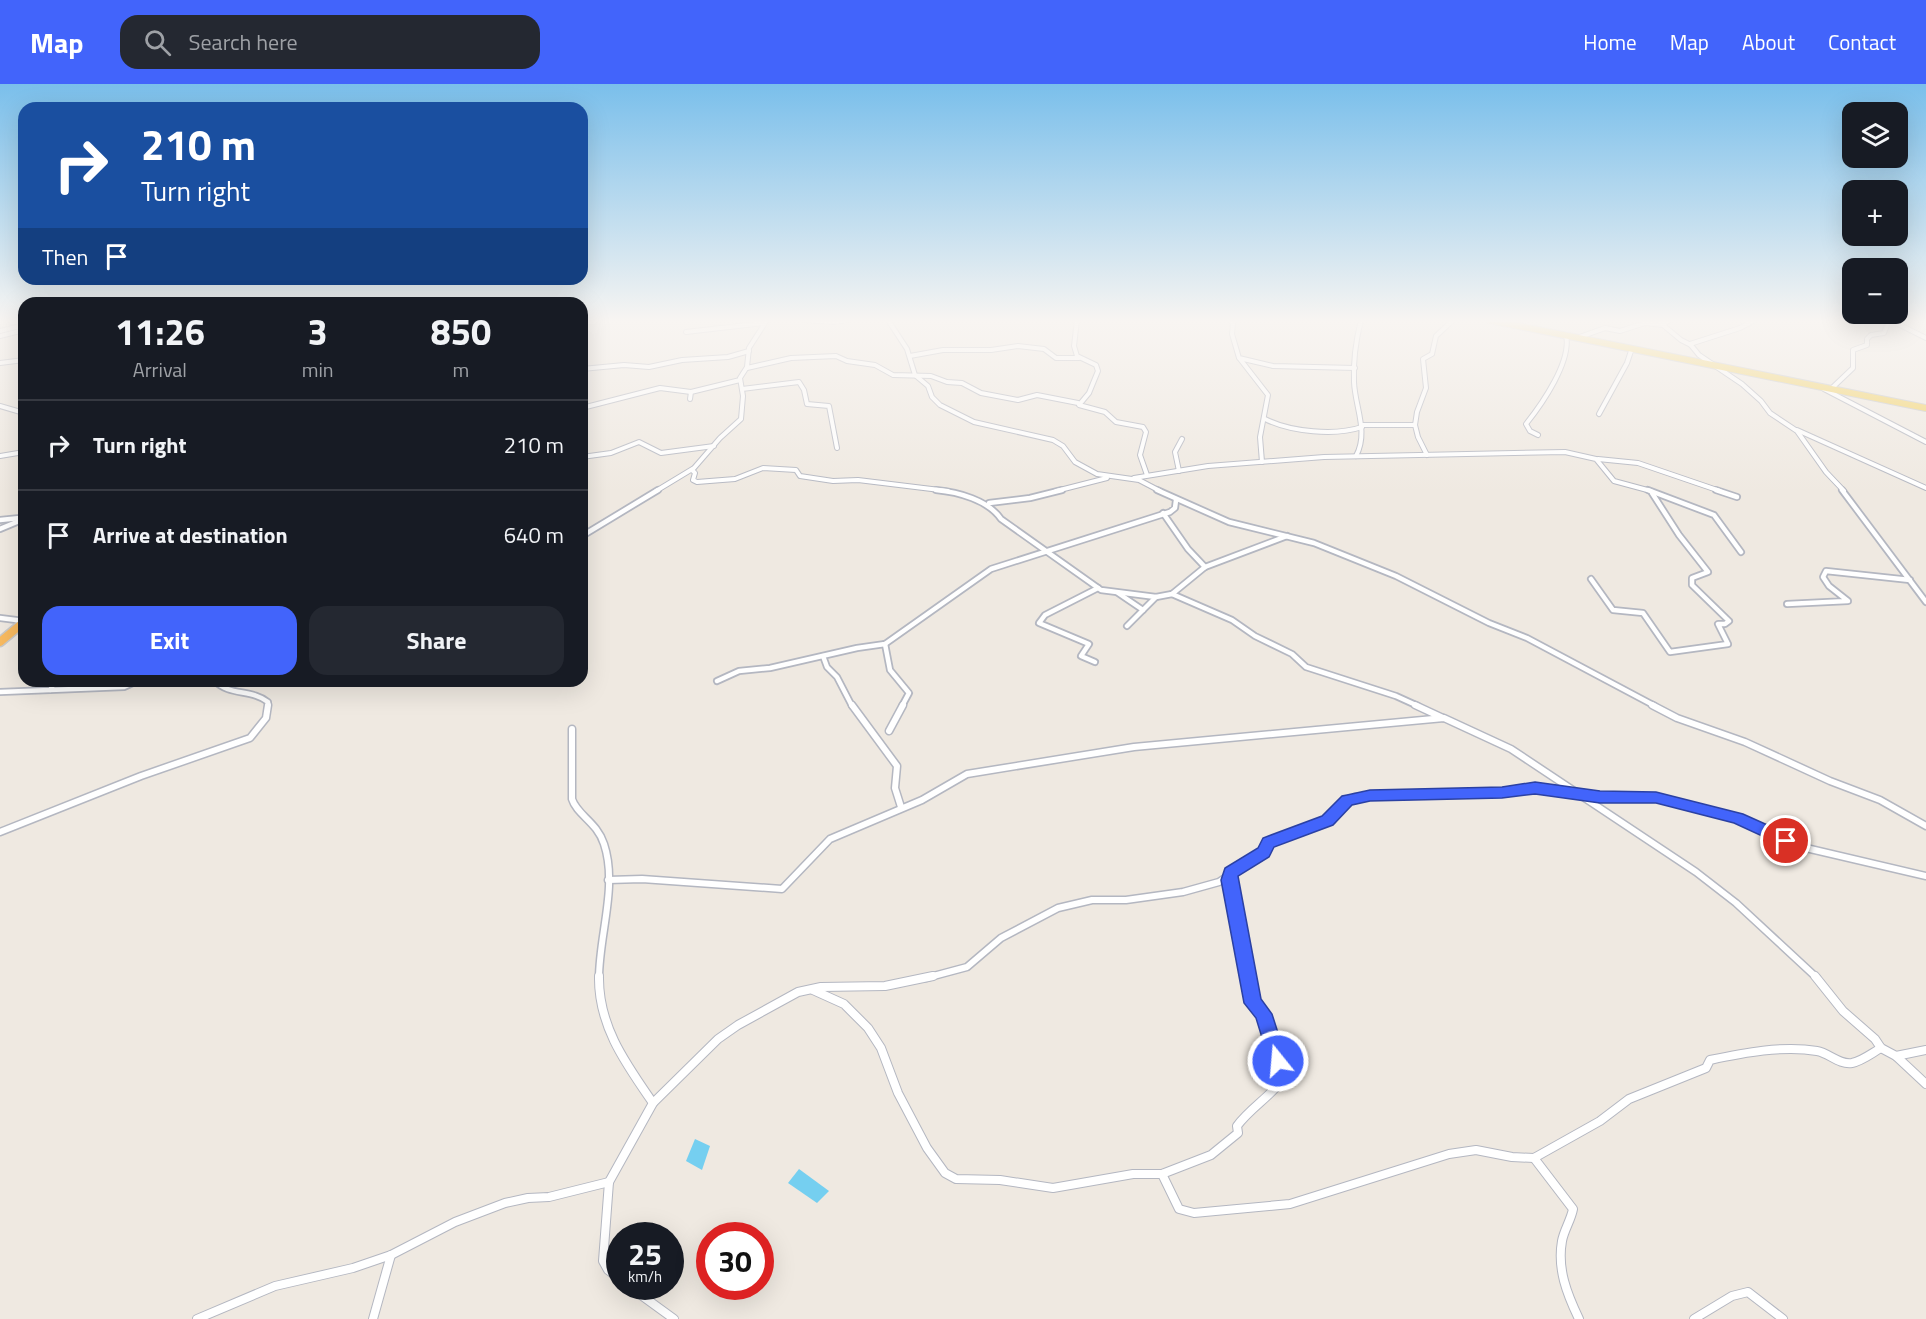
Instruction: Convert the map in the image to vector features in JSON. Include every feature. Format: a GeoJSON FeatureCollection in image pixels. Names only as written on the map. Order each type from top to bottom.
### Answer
{"type":"FeatureCollection","features":[{"type":"Feature","properties":{"kind":"highway"},"geometry":{"type":"LineString","coordinates":[[0,642],[18,626]]}},
{"type":"Feature","properties":{"kind":"main road"},"geometry":{"type":"LineString","coordinates":[[1780,378],[1926,408]]}},
{"type":"Feature","properties":{"kind":"street"},"geometry":{"type":"LineString","coordinates":[[918,378],[928,386],[937,402],[961,417],[984,425],[1053,440],[1063,446],[1078,464],[1109,477],[1140,479],[1176,500],[1234,523],[1323,546],[1411,583],[1486,621],[1527,638],[1677,717],[1734,738],[1830,781],[1880,800],[1926,826]]}},
{"type":"Feature","properties":{"kind":"street"},"geometry":{"type":"LineString","coordinates":[[935,378],[964,384],[977,392],[1018,400],[1037,395],[1078,403],[1105,412],[1116,422],[1143,427],[1146,432],[1140,455],[1146,475]]}},
{"type":"Feature","properties":{"kind":"street"},"geometry":{"type":"LineString","coordinates":[[1078,403],[1089,393],[1095,378]]}},
{"type":"Feature","properties":{"kind":"street"},"geometry":{"type":"LineString","coordinates":[[1255,378],[1268,394],[1265,419],[1258,444],[1262,462]]}},
{"type":"Feature","properties":{"kind":"street"},"geometry":{"type":"LineString","coordinates":[[1354,378],[1362,426],[1361,448],[1356,456]]}},
{"type":"Feature","properties":{"kind":"street"},"geometry":{"type":"LineString","coordinates":[[1426,378],[1425,394],[1418,408],[1414,425],[1418,439],[1427,455]]}},
{"type":"Feature","properties":{"kind":"street"},"geometry":{"type":"LineString","coordinates":[[1538,435],[1527,428],[1526,424],[1542,404],[1555,378]]}},
{"type":"Feature","properties":{"kind":"street"},"geometry":{"type":"LineString","coordinates":[[1599,414],[1619,378]]}},
{"type":"Feature","properties":{"kind":"street"},"geometry":{"type":"LineString","coordinates":[[1731,378],[1755,395],[1770,413],[1793,428],[1926,488]]}},
{"type":"Feature","properties":{"kind":"street"},"geometry":{"type":"LineString","coordinates":[[1832,388],[1842,378]]}},
{"type":"Feature","properties":{"kind":"street"},"geometry":{"type":"LineString","coordinates":[[588,406],[660,388],[691,392],[740,380],[742,388],[742,417],[692,470],[588,532]]}},
{"type":"Feature","properties":{"kind":"street"},"geometry":{"type":"LineString","coordinates":[[742,388],[800,383],[807,404],[830,406],[837,448]]}},
{"type":"Feature","properties":{"kind":"street"},"geometry":{"type":"LineString","coordinates":[[1816,385],[1926,442]]}},
{"type":"Feature","properties":{"kind":"street"},"geometry":{"type":"LineString","coordinates":[[690,399],[691,392]]}},
{"type":"Feature","properties":{"kind":"street"},"geometry":{"type":"LineString","coordinates":[[0,406],[18,411]]}},
{"type":"Feature","properties":{"kind":"street"},"geometry":{"type":"LineString","coordinates":[[1265,419],[1286,425],[1342,431],[1355,431],[1362,426],[1414,425]]}},
{"type":"Feature","properties":{"kind":"street"},"geometry":{"type":"LineString","coordinates":[[1793,428],[1826,472],[1851,499],[1926,602]]}},
{"type":"Feature","properties":{"kind":"street"},"geometry":{"type":"LineString","coordinates":[[1179,471],[1175,452],[1182,440]]}},
{"type":"Feature","properties":{"kind":"street"},"geometry":{"type":"LineString","coordinates":[[588,456],[611,453],[639,442],[661,453],[714,446]]}},
{"type":"Feature","properties":{"kind":"street"},"geometry":{"type":"LineString","coordinates":[[1140,479],[1146,475],[1212,465],[1356,456],[1555,452],[1638,463],[1737,497]]}},
{"type":"Feature","properties":{"kind":"street"},"geometry":{"type":"LineString","coordinates":[[0,456],[18,453]]}},
{"type":"Feature","properties":{"kind":"street"},"geometry":{"type":"LineString","coordinates":[[1596,459],[1614,481],[1641,488],[1716,516],[1741,552]]}},
{"type":"Feature","properties":{"kind":"street"},"geometry":{"type":"LineString","coordinates":[[692,470],[695,472],[693,480],[699,482],[739,478],[763,468],[794,469],[802,477],[808,479],[858,480],[921,487],[954,492],[989,503],[1030,498],[1109,477]]}},
{"type":"Feature","properties":{"kind":"street"},"geometry":{"type":"LineString","coordinates":[[1591,579],[1613,609],[1643,613],[1670,652],[1728,644],[1718,624],[1725,624],[1729,621],[1692,585],[1692,578],[1708,572],[1679,535],[1652,493]]}},
{"type":"Feature","properties":{"kind":"street"},"geometry":{"type":"LineString","coordinates":[[717,681],[739,671],[770,668],[885,644],[982,574],[1001,564],[1172,510],[1176,500]]}},
{"type":"Feature","properties":{"kind":"street"},"geometry":{"type":"LineString","coordinates":[[989,503],[1001,519],[1098,588],[1156,597],[1173,594],[1205,567],[1289,536]]}},
{"type":"Feature","properties":{"kind":"street"},"geometry":{"type":"LineString","coordinates":[[1162,513],[1168,518],[1188,549],[1205,567]]}},
{"type":"Feature","properties":{"kind":"street"},"geometry":{"type":"LineString","coordinates":[[0,520],[18,518]]}},
{"type":"Feature","properties":{"kind":"street"},"geometry":{"type":"LineString","coordinates":[[0,529],[18,520]]}},
{"type":"Feature","properties":{"kind":"street"},"geometry":{"type":"LineString","coordinates":[[1786,604],[1848,601],[1829,586],[1823,577],[1826,571],[1910,580]]}},
{"type":"Feature","properties":{"kind":"street"},"geometry":{"type":"LineString","coordinates":[[1095,662],[1081,656],[1089,644],[1042,625],[1039,621],[1098,588]]}},
{"type":"Feature","properties":{"kind":"street"},"geometry":{"type":"LineString","coordinates":[[1116,592],[1143,610]]}},
{"type":"Feature","properties":{"kind":"street"},"geometry":{"type":"LineString","coordinates":[[1173,594],[1232,620],[1255,636],[1292,654],[1306,666],[1396,696],[1498,741],[1578,793],[1676,858],[1736,903],[1810,970],[1843,1011],[1875,1039],[1881,1048],[1896,1056],[1926,1084]]}},
{"type":"Feature","properties":{"kind":"street"},"geometry":{"type":"LineString","coordinates":[[1127,626],[1156,597]]}},
{"type":"Feature","properties":{"kind":"street"},"geometry":{"type":"LineString","coordinates":[[0,618],[18,620]]}},
{"type":"Feature","properties":{"kind":"street"},"geometry":{"type":"LineString","coordinates":[[885,644],[890,675],[909,693],[890,731]]}},
{"type":"Feature","properties":{"kind":"street"},"geometry":{"type":"LineString","coordinates":[[824,656],[827,668],[834,672],[842,683],[856,713],[897,766],[895,788],[901,807]]}},
{"type":"Feature","properties":{"kind":"street"},"geometry":{"type":"LineString","coordinates":[[0,692],[124,687]]}},
{"type":"Feature","properties":{"kind":"street"},"geometry":{"type":"LineString","coordinates":[[0,832],[141,776],[253,736],[269,711],[268,702],[257,695],[220,687]]}},
{"type":"Feature","properties":{"kind":"street"},"geometry":{"type":"LineString","coordinates":[[608,880],[642,879],[782,889],[830,839],[928,797],[946,784],[967,774],[1134,747],[1444,718]]}},
{"type":"Feature","properties":{"kind":"street"},"geometry":{"type":"LineString","coordinates":[[572,729],[569,755],[572,799],[576,808],[590,819],[599,832],[605,849],[608,880],[600,956],[600,1006],[603,1018],[617,1046],[653,1102]]}},
{"type":"Feature","properties":{"kind":"street"},"geometry":{"type":"LineString","coordinates":[[606,1266],[603,1261],[609,1182],[653,1102],[731,1029],[785,998],[810,989],[885,986],[958,971],[967,967],[1001,938],[1058,908],[1092,900],[1126,900],[1183,892],[1219,882],[1263,853],[1269,843],[1321,825],[1332,817],[1344,802],[1355,797],[1502,792],[1535,788],[1600,797],[1656,798],[1737,818],[1806,848],[1926,876]]}},
{"type":"Feature","properties":{"kind":"street"},"geometry":{"type":"LineString","coordinates":[[810,989],[844,1004],[868,1028],[880,1048],[898,1093],[927,1148],[945,1173],[956,1179],[1000,1180],[1053,1188],[1133,1174],[1162,1174],[1211,1155],[1233,1138],[1238,1133],[1237,1126],[1247,1111],[1266,1097],[1285,1076],[1272,1046],[1264,1014],[1253,1003],[1229,880],[1231,873]]}},
{"type":"Feature","properties":{"kind":"street"},"geometry":{"type":"LineString","coordinates":[[1162,1174],[1179,1209],[1194,1213],[1298,1202],[1449,1154],[1476,1150],[1512,1157],[1534,1158],[1600,1121],[1629,1100],[1706,1068],[1710,1060],[1745,1054],[1802,1050],[1820,1052],[1840,1061],[1853,1062],[1881,1048]]}},
{"type":"Feature","properties":{"kind":"street"},"geometry":{"type":"LineString","coordinates":[[1896,1056],[1926,1050]]}},
{"type":"Feature","properties":{"kind":"street"},"geometry":{"type":"LineString","coordinates":[[1534,1158],[1573,1209],[1561,1243],[1560,1266],[1562,1281],[1580,1319]]}},
{"type":"Feature","properties":{"kind":"street"},"geometry":{"type":"LineString","coordinates":[[197,1319],[275,1286],[353,1268],[390,1255],[455,1222],[505,1203],[528,1198],[549,1197],[609,1182]]}},
{"type":"Feature","properties":{"kind":"street"},"geometry":{"type":"LineString","coordinates":[[373,1319],[390,1255]]}},
{"type":"Feature","properties":{"kind":"street"},"geometry":{"type":"LineString","coordinates":[[1694,1319],[1732,1296],[1748,1292],[1783,1319]]}},
{"type":"Feature","properties":{"kind":"street"},"geometry":{"type":"LineString","coordinates":[[648,1300],[674,1319]]}},
{"type":"Feature","properties":{"kind":"water"},"geometry":{"type":"Polygon","coordinates":[[[695,1139],[710,1146],[702,1170],[686,1161],[695,1139]]]}},
{"type":"Feature","properties":{"kind":"water"},"geometry":{"type":"Polygon","coordinates":[[[799,1169],[829,1191],[817,1203],[788,1183],[799,1169]]]}},
{"type":"Feature","properties":{"kind":"route"},"geometry":{"type":"LineString","coordinates":[[1278,1061],[1264,1014],[1253,1003],[1229,880],[1231,873],[1263,853],[1269,843],[1321,825],[1328,821],[1347,800],[1370,796],[1502,792],[1535,788],[1556,789],[1600,797],[1637,796],[1656,798],[1737,818],[1786,841]]}}]}
